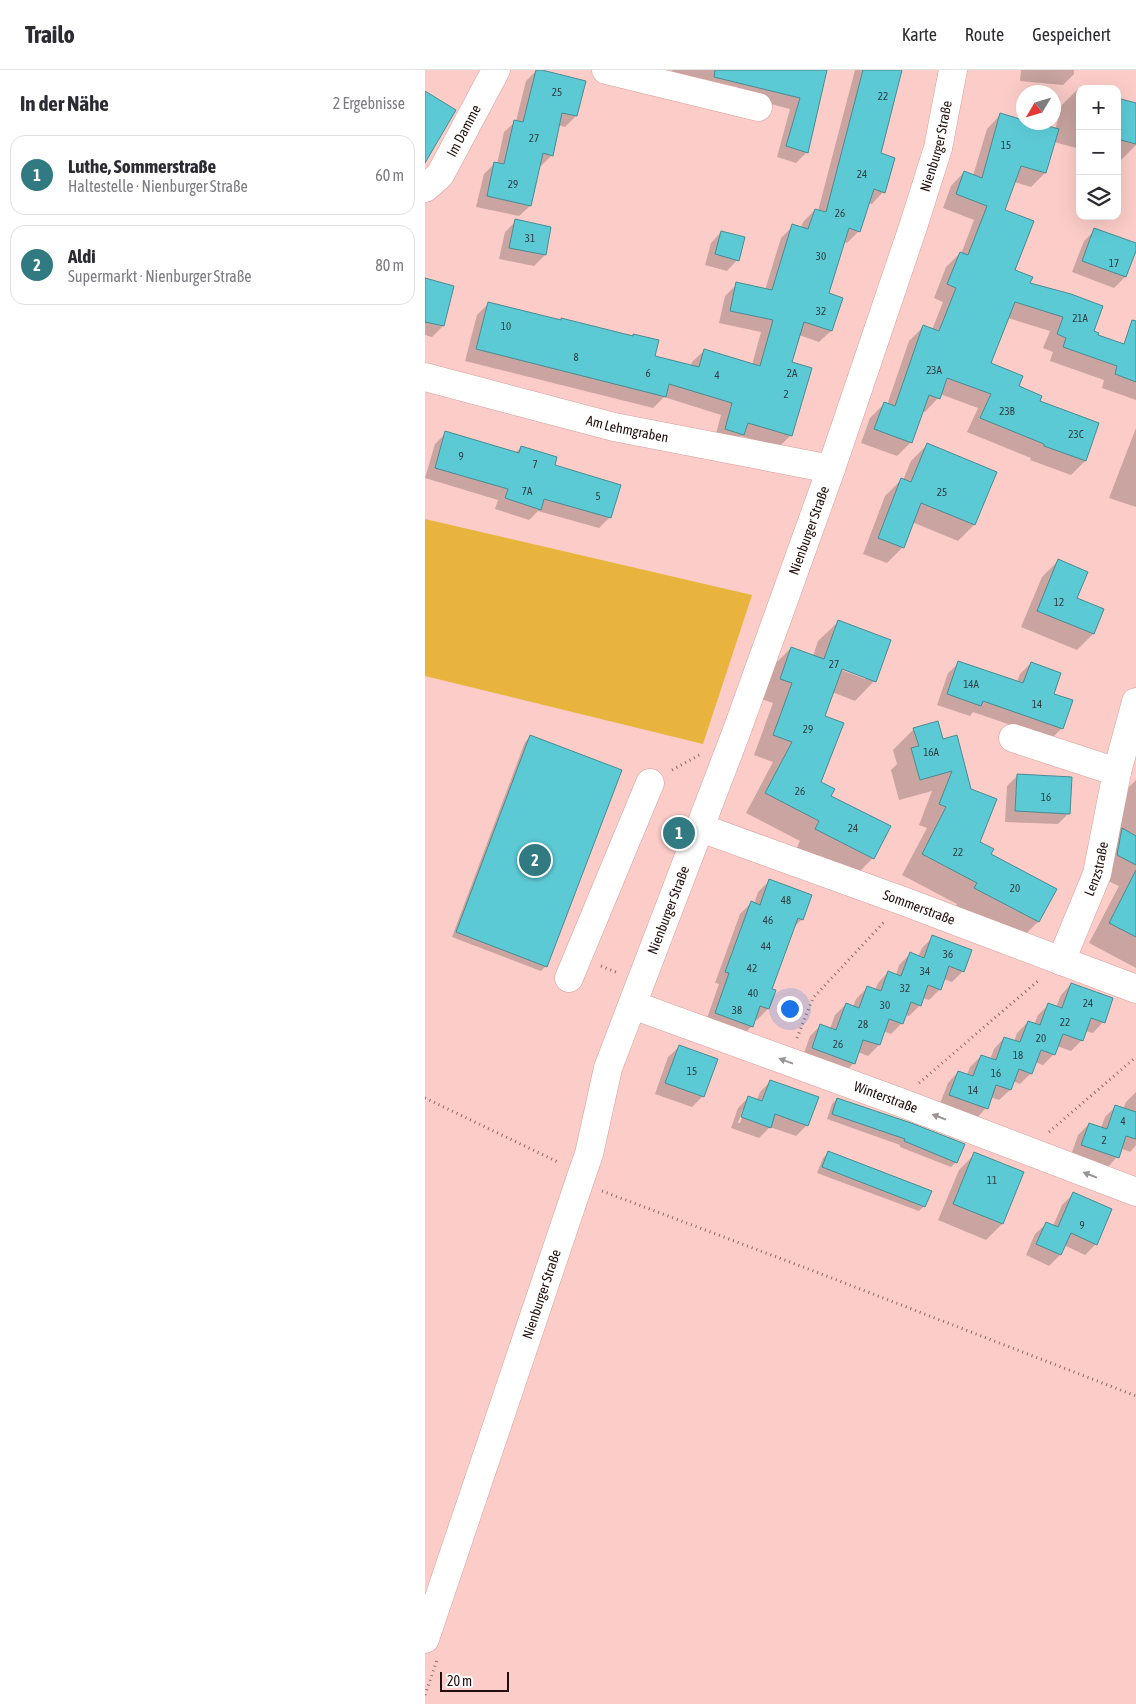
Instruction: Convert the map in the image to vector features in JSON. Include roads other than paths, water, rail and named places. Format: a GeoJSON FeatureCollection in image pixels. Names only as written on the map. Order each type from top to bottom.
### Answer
{"type":"FeatureCollection","features":[{"type":"Feature","properties":{"kind":"street","name":"Im Damme"},"geometry":{"type":"LineString","coordinates":[[425,188],[440,175],[496,70]]}},
{"type":"Feature","properties":{"kind":"street"},"geometry":{"type":"LineString","coordinates":[[606,70],[758,107]]}},
{"type":"Feature","properties":{"kind":"street","name":"Nienburger Straße"},"geometry":{"type":"LineString","coordinates":[[425,1639],[589,1154],[608,1068],[701,828],[831,469],[938,148],[953,70]]}},
{"type":"Feature","properties":{"kind":"street","name":"Am Lehmgraben"},"geometry":{"type":"LineString","coordinates":[[425,377],[614,426],[831,469]]}},
{"type":"Feature","properties":{"kind":"street","name":"Lenzstraße"},"geometry":{"type":"LineString","coordinates":[[1061,961],[1097,874],[1117,772],[1136,702]]}},
{"type":"Feature","properties":{"kind":"street"},"geometry":{"type":"LineString","coordinates":[[1013,738],[1117,772]]}},
{"type":"Feature","properties":{"kind":"street"},"geometry":{"type":"LineString","coordinates":[[573,967],[650,783]]}},
{"type":"Feature","properties":{"kind":"street","name":"Sommerstraße"},"geometry":{"type":"LineString","coordinates":[[701,828],[903,901],[1136,990]]}},
{"type":"Feature","properties":{"kind":"street","name":"Winterstraße"},"geometry":{"type":"LineString","coordinates":[[637,994],[787,1062],[897,1101],[1136,1192]]}},
{"type":"Feature","properties":{"kind":"place","name":"Luthe, Sommerstraße"},"geometry":{"type":"Point","coordinates":[679,833]}},
{"type":"Feature","properties":{"kind":"place","name":"Aldi"},"geometry":{"type":"Point","coordinates":[535,860]}}]}
